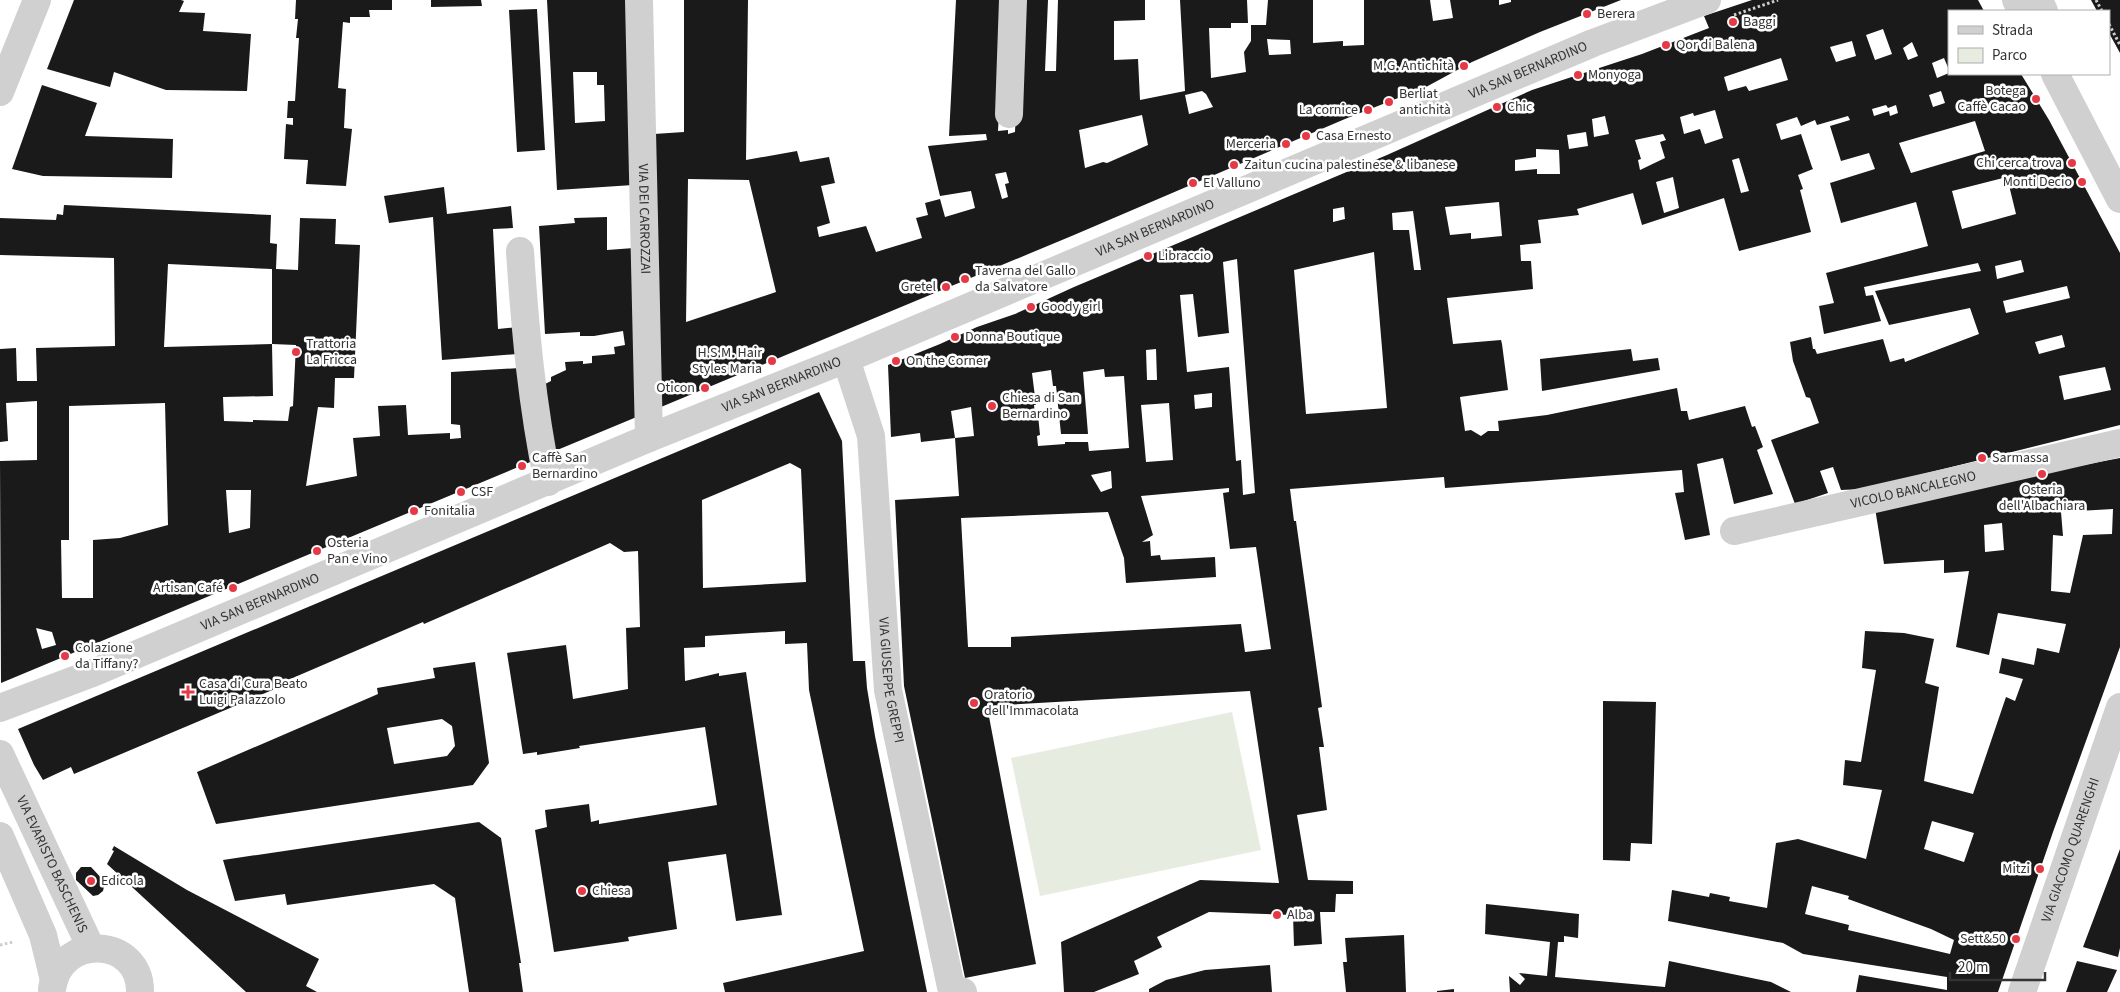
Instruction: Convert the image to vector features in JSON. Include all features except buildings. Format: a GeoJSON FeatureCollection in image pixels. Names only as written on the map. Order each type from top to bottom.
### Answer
{"type":"FeatureCollection","features":[{"type":"Feature","properties":{"kind":"street"},"geometry":{"type":"LineString","coordinates":[[0,92],[37,0]]}},
{"type":"Feature","properties":{"kind":"street","name":"VIA DEI CARROZZAI"},"geometry":{"type":"LineString","coordinates":[[639,0],[649,438]]}},
{"type":"Feature","properties":{"kind":"street"},"geometry":{"type":"LineString","coordinates":[[1008,114],[1013,0]]}},
{"type":"Feature","properties":{"kind":"street","name":"VIA SAN BERNARDINO"},"geometry":{"type":"LineString","coordinates":[[0,708],[99,670],[649,438],[846,359],[1593,43],[1716,9]]}},
{"type":"Feature","properties":{"kind":"street"},"geometry":{"type":"LineString","coordinates":[[2056,75],[2120,199]]}},
{"type":"Feature","properties":{"kind":"street"},"geometry":{"type":"LineString","coordinates":[[2075,75],[2120,165]]}},
{"type":"Feature","properties":{"kind":"street"},"geometry":{"type":"LineString","coordinates":[[520,251],[526,348],[540,444],[548,482]]}},
{"type":"Feature","properties":{"kind":"street","name":"VIA GIUSEPPE GREPPI"},"geometry":{"type":"LineString","coordinates":[[846,359],[871,436],[888,690],[957,989]]}},
{"type":"Feature","properties":{"kind":"street","name":"VICOLO BANCALEGNO"},"geometry":{"type":"LineString","coordinates":[[1734,531],[2120,443]]}},
{"type":"Feature","properties":{"kind":"street","name":"VIA GIACOMO QUARENGHI"},"geometry":{"type":"LineString","coordinates":[[2022,992],[2120,707]]}},
{"type":"Feature","properties":{"kind":"street","name":"VIA EVARISTO BASCHENIS"},"geometry":{"type":"LineString","coordinates":[[0,754],[91,948]]}},
{"type":"Feature","properties":{"kind":"street","name":"VIA EVARISTO BASCHENIS"},"geometry":{"type":"LineString","coordinates":[[0,836],[43,935],[53,986]]}},
{"type":"Feature","properties":{"kind":"street","name":"VIA EVARISTO BASCHENIS"},"geometry":{"type":"LineString","coordinates":[[53,986],[59,968],[67,958],[79,951],[91,948],[106,948],[119,954],[130,963],[143,986]]}},
{"type":"Feature","properties":{"kind":"path"},"geometry":{"type":"LineString","coordinates":[[1716,9],[1778,0]]}},
{"type":"Feature","properties":{"kind":"path"},"geometry":{"type":"LineString","coordinates":[[2110,26],[2120,45]]}},
{"type":"Feature","properties":{"kind":"green space"},"geometry":{"type":"Polygon","coordinates":[[[1232,712],[1261,850],[1040,896],[1011,758],[1232,712]]]}},
{"type":"Feature","properties":{"kind":"place","name":"Berera"},"geometry":{"type":"Point","coordinates":[1587,14]}},
{"type":"Feature","properties":{"kind":"place","name":"Baggi"},"geometry":{"type":"Point","coordinates":[1733,22]}},
{"type":"Feature","properties":{"kind":"place","name":"Qor di Balena"},"geometry":{"type":"Point","coordinates":[1666,45]}},
{"type":"Feature","properties":{"kind":"place","name":"M.G. Antichità"},"geometry":{"type":"Point","coordinates":[1464,66]}},
{"type":"Feature","properties":{"kind":"place","name":"Monyoga"},"geometry":{"type":"Point","coordinates":[1578,75]}},
{"type":"Feature","properties":{"kind":"place","name":"Botega Caffè Cacao"},"geometry":{"type":"Point","coordinates":[2036,99]}},
{"type":"Feature","properties":{"kind":"place","name":"Berliat antichità"},"geometry":{"type":"Point","coordinates":[1389,102]}},
{"type":"Feature","properties":{"kind":"place","name":"Chic"},"geometry":{"type":"Point","coordinates":[1497,107]}},
{"type":"Feature","properties":{"kind":"place","name":"La cornice"},"geometry":{"type":"Point","coordinates":[1368,110]}},
{"type":"Feature","properties":{"kind":"place","name":"Casa Ernesto"},"geometry":{"type":"Point","coordinates":[1306,136]}},
{"type":"Feature","properties":{"kind":"place","name":"Merceria"},"geometry":{"type":"Point","coordinates":[1286,144]}},
{"type":"Feature","properties":{"kind":"place","name":"Chi cerca trova"},"geometry":{"type":"Point","coordinates":[2072,163]}},
{"type":"Feature","properties":{"kind":"place","name":"Zaitun cucina palestinese & libanese"},"geometry":{"type":"Point","coordinates":[1234,165]}},
{"type":"Feature","properties":{"kind":"place","name":"Monti Decio"},"geometry":{"type":"Point","coordinates":[2082,182]}},
{"type":"Feature","properties":{"kind":"place","name":"El Valluno"},"geometry":{"type":"Point","coordinates":[1193,183]}},
{"type":"Feature","properties":{"kind":"place","name":"Libraccio"},"geometry":{"type":"Point","coordinates":[1148,256]}},
{"type":"Feature","properties":{"kind":"place","name":"Taverna del Gallo da Salvatore"},"geometry":{"type":"Point","coordinates":[965,279]}},
{"type":"Feature","properties":{"kind":"place","name":"Gretel"},"geometry":{"type":"Point","coordinates":[946,287]}},
{"type":"Feature","properties":{"kind":"place","name":"Goody girl"},"geometry":{"type":"Point","coordinates":[1031,307]}},
{"type":"Feature","properties":{"kind":"place","name":"Donna Boutique"},"geometry":{"type":"Point","coordinates":[955,337]}},
{"type":"Feature","properties":{"kind":"place","name":"Trattoria La Fricca"},"geometry":{"type":"Point","coordinates":[296,352]}},
{"type":"Feature","properties":{"kind":"place","name":"H.S.M. Hair Styles Maria"},"geometry":{"type":"Point","coordinates":[772,361]}},
{"type":"Feature","properties":{"kind":"place","name":"On the Corner"},"geometry":{"type":"Point","coordinates":[896,361]}},
{"type":"Feature","properties":{"kind":"place","name":"Oticon"},"geometry":{"type":"Point","coordinates":[705,388]}},
{"type":"Feature","properties":{"kind":"place","name":"Chiesa di San Bernardino"},"geometry":{"type":"Point","coordinates":[992,406]}},
{"type":"Feature","properties":{"kind":"place","name":"Sarmassa"},"geometry":{"type":"Point","coordinates":[1982,458]}},
{"type":"Feature","properties":{"kind":"place","name":"Caffè San Bernardino"},"geometry":{"type":"Point","coordinates":[522,466]}},
{"type":"Feature","properties":{"kind":"place","name":"Osteria dell'Albachiara"},"geometry":{"type":"Point","coordinates":[2042,474]}},
{"type":"Feature","properties":{"kind":"place","name":"CSF"},"geometry":{"type":"Point","coordinates":[461,492]}},
{"type":"Feature","properties":{"kind":"place","name":"Fonitalia"},"geometry":{"type":"Point","coordinates":[414,511]}},
{"type":"Feature","properties":{"kind":"place","name":"Osteria Pan e Vino"},"geometry":{"type":"Point","coordinates":[317,551]}},
{"type":"Feature","properties":{"kind":"place","name":"Artisan Café"},"geometry":{"type":"Point","coordinates":[233,588]}},
{"type":"Feature","properties":{"kind":"place","name":"Colazione da Tiffany?"},"geometry":{"type":"Point","coordinates":[65,656]}},
{"type":"Feature","properties":{"kind":"place","name":"Casa di Cura Beato Luigi Palazzolo"},"geometry":{"type":"Point","coordinates":[188,692]}},
{"type":"Feature","properties":{"kind":"place","name":"Oratorio dell'Immacolata"},"geometry":{"type":"Point","coordinates":[974,703]}},
{"type":"Feature","properties":{"kind":"place","name":"Mitzi"},"geometry":{"type":"Point","coordinates":[2040,869]}},
{"type":"Feature","properties":{"kind":"place","name":"Edicola"},"geometry":{"type":"Point","coordinates":[91,881]}},
{"type":"Feature","properties":{"kind":"place","name":"Chiesa"},"geometry":{"type":"Point","coordinates":[582,891]}},
{"type":"Feature","properties":{"kind":"place","name":"Alba"},"geometry":{"type":"Point","coordinates":[1277,915]}},
{"type":"Feature","properties":{"kind":"place","name":"Sett&50"},"geometry":{"type":"Point","coordinates":[2016,939]}}]}
